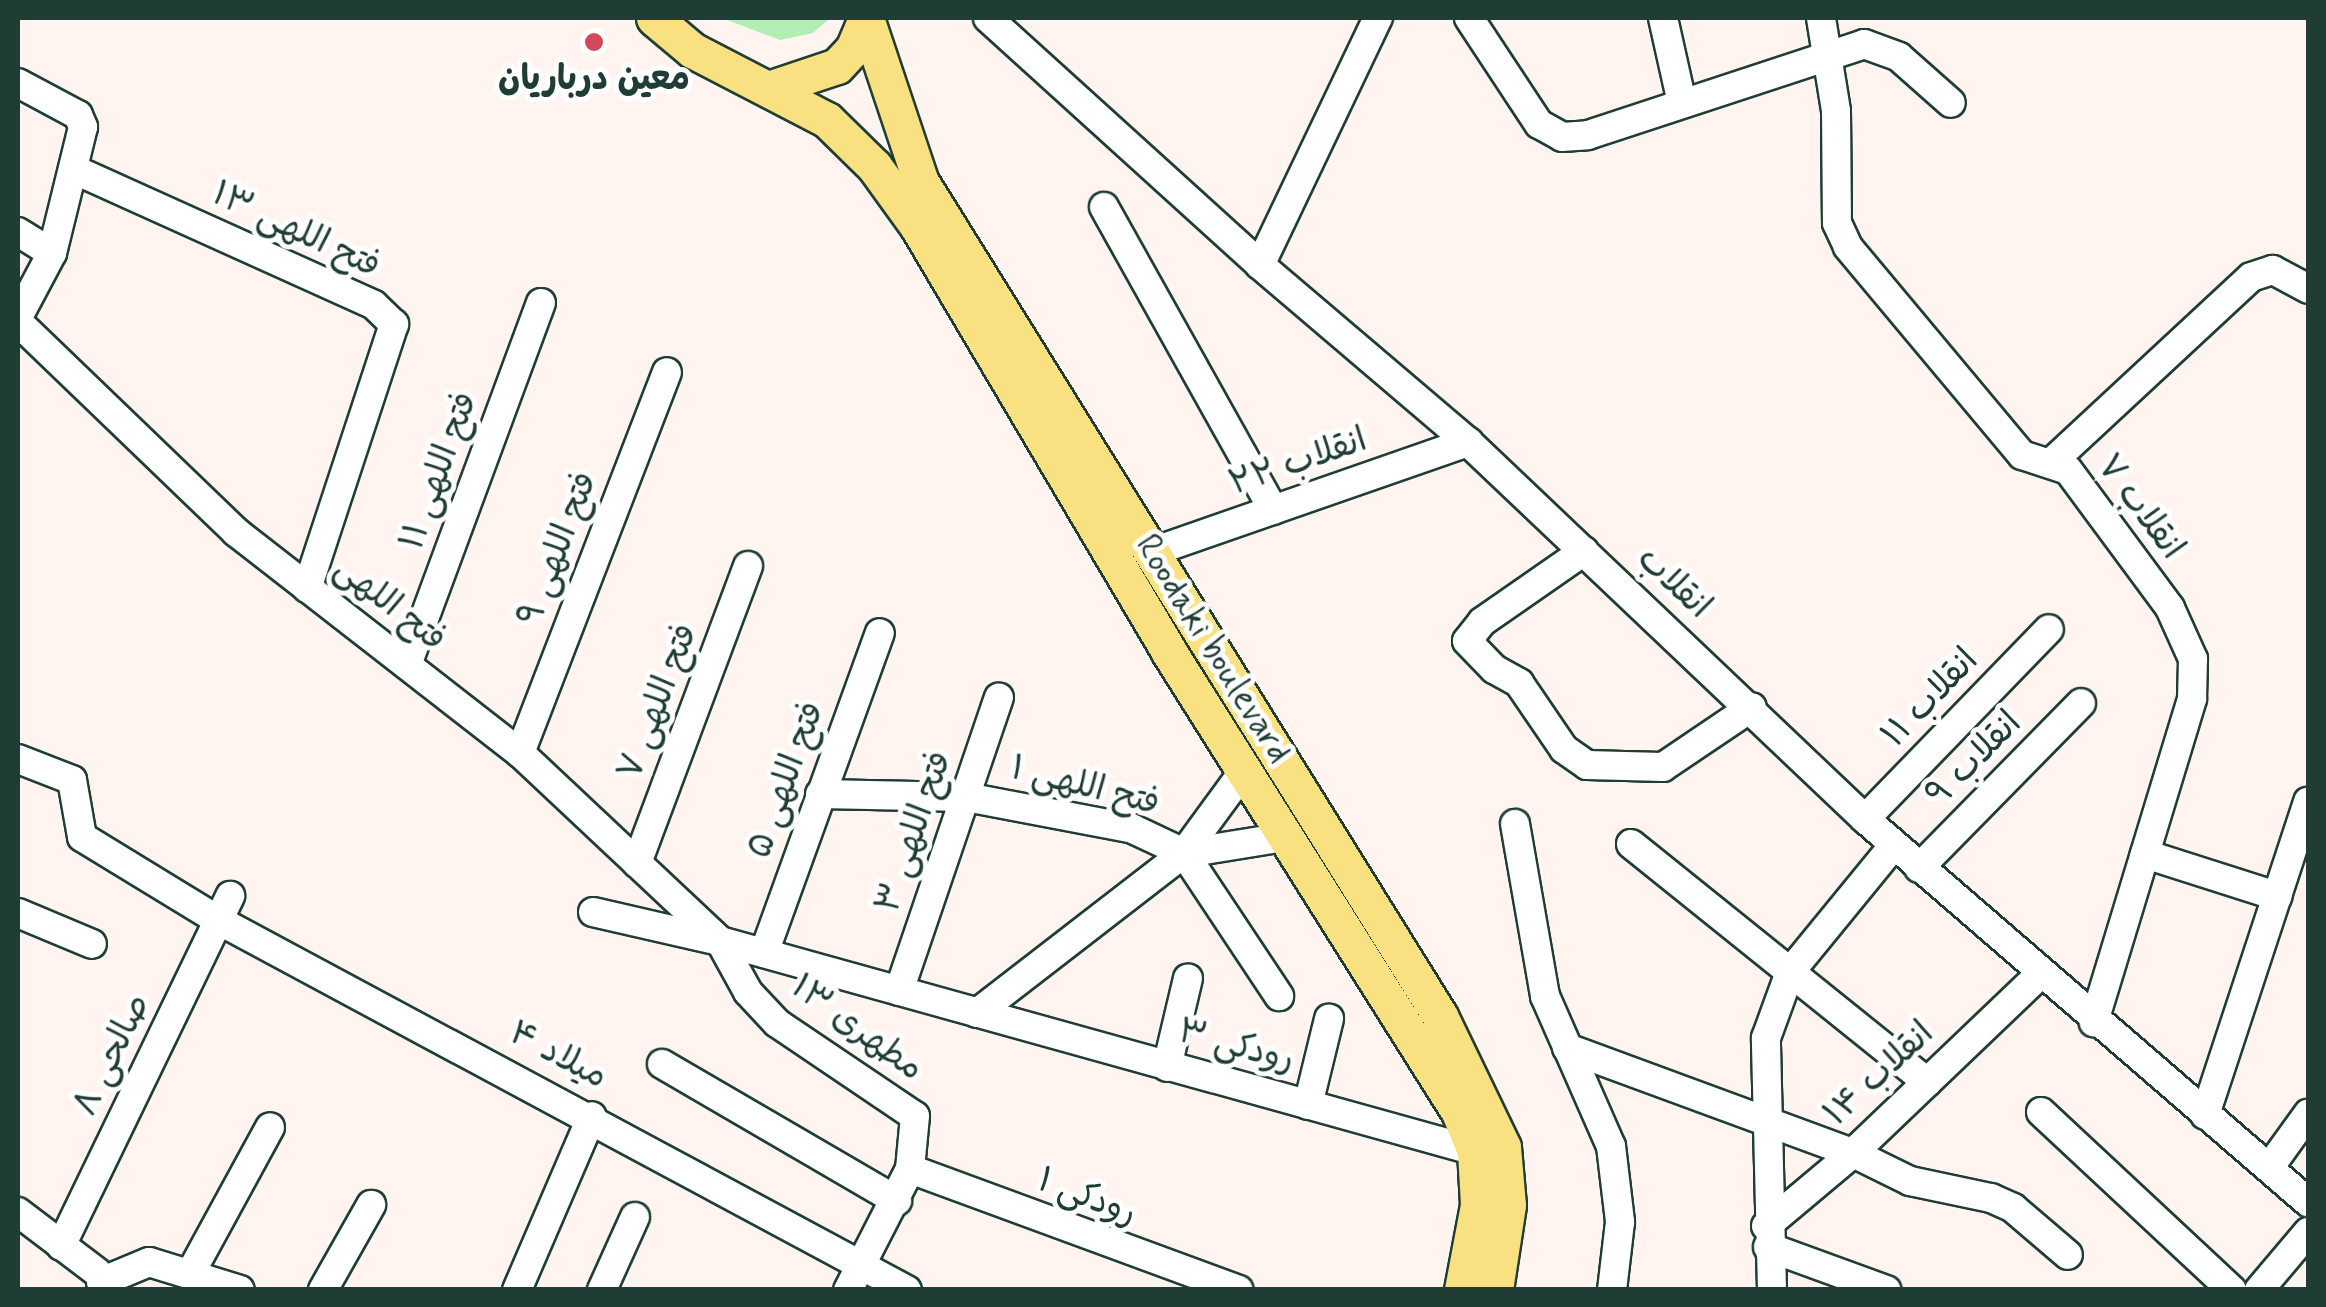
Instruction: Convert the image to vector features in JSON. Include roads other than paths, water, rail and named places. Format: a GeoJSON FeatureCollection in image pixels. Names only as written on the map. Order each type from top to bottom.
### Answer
{"type":"FeatureCollection","features":[{"type":"Feature","properties":{"kind":"main road","name":"Roodaki boulevard"},"geometry":{"type":"LineString","coordinates":[[654,18],[692,50],[774,87],[826,120],[874,166],[918,227],[1244,771],[1459,1112],[1475,1151],[1478,1206],[1462,1290]]}},
{"type":"Feature","properties":{"kind":"main road","name":"Roodaki boulevard"},"geometry":{"type":"LineString","coordinates":[[866,19],[900,135],[921,182],[1440,1016],[1503,1147],[1508,1204],[1495,1290]]}},
{"type":"Feature","properties":{"kind":"main road"},"geometry":{"type":"LineString","coordinates":[[774,87],[837,66],[866,19]]}},
{"type":"Feature","properties":{"kind":"main road"},"geometry":{"type":"LineString","coordinates":[[874,166],[877,135],[900,135]]}},
{"type":"Feature","properties":{"kind":"street","name":"انقلاب"},"geometry":{"type":"LineString","coordinates":[[988,18],[1260,265],[1468,442],[1752,707],[1894,846],[2094,1022],[2308,1202]]}},
{"type":"Feature","properties":{"kind":"street"},"geometry":{"type":"LineString","coordinates":[[1469,18],[1539,124],[1562,137],[1588,135],[1830,51],[1864,44],[1880,49],[1951,103]]}},
{"type":"Feature","properties":{"kind":"street"},"geometry":{"type":"LineString","coordinates":[[1663,18],[1682,103]]}},
{"type":"Feature","properties":{"kind":"street","name":"انقلاب ۷"},"geometry":{"type":"LineString","coordinates":[[1821,18],[1830,51],[1837,223],[1848,248],[2022,456],[2068,470],[2170,608],[2193,659],[2192,698],[2094,1022]]}},
{"type":"Feature","properties":{"kind":"street"},"geometry":{"type":"LineString","coordinates":[[1260,265],[1370,21]]}},
{"type":"Feature","properties":{"kind":"street"},"geometry":{"type":"LineString","coordinates":[[18,83],[82,120],[52,252],[18,320]]}},
{"type":"Feature","properties":{"kind":"street","name":"فتح اللهی ۱۳"},"geometry":{"type":"LineString","coordinates":[[72,169],[374,306],[394,324],[308,588]]}},
{"type":"Feature","properties":{"kind":"street"},"geometry":{"type":"LineString","coordinates":[[1104,207],[1273,510]]}},
{"type":"Feature","properties":{"kind":"street"},"geometry":{"type":"LineString","coordinates":[[18,232],[52,252]]}},
{"type":"Feature","properties":{"kind":"street"},"geometry":{"type":"LineString","coordinates":[[2052,462],[2250,277],[2273,270],[2308,290]]}},
{"type":"Feature","properties":{"kind":"street","name":"فتح اللهی ۱۱"},"geometry":{"type":"LineString","coordinates":[[407,665],[541,302]]}},
{"type":"Feature","properties":{"kind":"street","name":"فتح اللهی"},"geometry":{"type":"LineString","coordinates":[[18,320],[236,532],[520,753],[720,941]]}},
{"type":"Feature","properties":{"kind":"street","name":"فتح اللهی ۹"},"geometry":{"type":"LineString","coordinates":[[520,753],[667,372]]}},
{"type":"Feature","properties":{"kind":"street","name":"انقلاب ۲۲"},"geometry":{"type":"LineString","coordinates":[[1152,552],[1468,442]]}},
{"type":"Feature","properties":{"kind":"street"},"geometry":{"type":"LineString","coordinates":[[1584,551],[1482,622],[1467,641],[1494,669],[1520,682],[1564,749],[1587,765],[1663,768],[1752,707]]}},
{"type":"Feature","properties":{"kind":"street","name":"فتح اللهی ۷"},"geometry":{"type":"LineString","coordinates":[[637,863],[748,566]]}},
{"type":"Feature","properties":{"kind":"street","name":"انقلاب ۱۱"},"geometry":{"type":"LineString","coordinates":[[1864,819],[2049,629]]}},
{"type":"Feature","properties":{"kind":"street","name":"فتح اللهی ۵"},"geometry":{"type":"LineString","coordinates":[[764,954],[880,633]]}},
{"type":"Feature","properties":{"kind":"street","name":"فتح اللهی ۳"},"geometry":{"type":"LineString","coordinates":[[899,991],[999,698]]}},
{"type":"Feature","properties":{"kind":"street","name":"انقلاب ۹"},"geometry":{"type":"LineString","coordinates":[[1920,868],[2082,704]]}},
{"type":"Feature","properties":{"kind":"street","name":"میلاد ۴"},"geometry":{"type":"LineString","coordinates":[[18,760],[72,780],[82,837],[224,908],[592,1116],[852,1278],[907,1290]]}},
{"type":"Feature","properties":{"kind":"street"},"geometry":{"type":"LineString","coordinates":[[977,1013],[1184,853],[1244,771]]}},
{"type":"Feature","properties":{"kind":"street","name":"فتح اللهی ۱"},"geometry":{"type":"LineString","coordinates":[[820,794],[966,796],[1133,829],[1184,853]]}},
{"type":"Feature","properties":{"kind":"street"},"geometry":{"type":"LineString","coordinates":[[2205,1115],[2308,802]]}},
{"type":"Feature","properties":{"kind":"street"},"geometry":{"type":"LineString","coordinates":[[1515,824],[1535,960],[1567,1048],[1611,1146],[1620,1222],[1612,1290]]}},
{"type":"Feature","properties":{"kind":"street"},"geometry":{"type":"LineString","coordinates":[[1184,853],[1285,837]]}},
{"type":"Feature","properties":{"kind":"street"},"geometry":{"type":"LineString","coordinates":[[1630,844],[1926,1082]]}},
{"type":"Feature","properties":{"kind":"street"},"geometry":{"type":"LineString","coordinates":[[1772,1290],[1767,1236],[1772,1124],[1766,1038],[1790,972],[1894,846]]}},
{"type":"Feature","properties":{"kind":"street"},"geometry":{"type":"LineString","coordinates":[[1184,853],[1279,996]]}},
{"type":"Feature","properties":{"kind":"street"},"geometry":{"type":"LineString","coordinates":[[2145,854],[2278,896]]}},
{"type":"Feature","properties":{"kind":"street","name":"صالحی ۸"},"geometry":{"type":"LineString","coordinates":[[61,1246],[224,908]]}},
{"type":"Feature","properties":{"kind":"street","name":"فتح اللهی"},"geometry":{"type":"LineString","coordinates":[[593,912],[720,941],[977,1013]]}},
{"type":"Feature","properties":{"kind":"street"},"geometry":{"type":"LineString","coordinates":[[18,913],[92,944]]}},
{"type":"Feature","properties":{"kind":"street","name":"مطهری ۱۳"},"geometry":{"type":"LineString","coordinates":[[720,941],[748,992],[777,1023],[914,1116],[910,1169],[852,1278]]}},
{"type":"Feature","properties":{"kind":"street","name":"انقلاب ۱۴"},"geometry":{"type":"LineString","coordinates":[[1767,1236],[2040,974]]}},
{"type":"Feature","properties":{"kind":"street"},"geometry":{"type":"LineString","coordinates":[[1167,1066],[1188,978]]}},
{"type":"Feature","properties":{"kind":"street","name":"رودکی ۳"},"geometry":{"type":"LineString","coordinates":[[977,1013],[1475,1151]]}},
{"type":"Feature","properties":{"kind":"street"},"geometry":{"type":"LineString","coordinates":[[1308,1105],[1329,1020]]}},
{"type":"Feature","properties":{"kind":"street"},"geometry":{"type":"LineString","coordinates":[[1567,1048],[1853,1153],[1910,1181],[2013,1208],[2068,1255]]}},
{"type":"Feature","properties":{"kind":"street"},"geometry":{"type":"LineString","coordinates":[[662,1064],[896,1200]]}},
{"type":"Feature","properties":{"kind":"street"},"geometry":{"type":"LineString","coordinates":[[2041,1112],[2232,1290]]}},
{"type":"Feature","properties":{"kind":"street"},"geometry":{"type":"LineString","coordinates":[[2269,1168],[2308,1114]]}},
{"type":"Feature","properties":{"kind":"street"},"geometry":{"type":"LineString","coordinates":[[517,1290],[592,1116]]}},
{"type":"Feature","properties":{"kind":"street"},"geometry":{"type":"LineString","coordinates":[[190,1274],[270,1127]]}},
{"type":"Feature","properties":{"kind":"street","name":"رودکی ۱"},"geometry":{"type":"LineString","coordinates":[[910,1169],[1238,1290]]}},
{"type":"Feature","properties":{"kind":"street"},"geometry":{"type":"LineString","coordinates":[[323,1290],[371,1205]]}},
{"type":"Feature","properties":{"kind":"street"},"geometry":{"type":"LineString","coordinates":[[18,1212],[101,1281]]}},
{"type":"Feature","properties":{"kind":"street"},"geometry":{"type":"LineString","coordinates":[[602,1290],[634,1217]]}},
{"type":"Feature","properties":{"kind":"street"},"geometry":{"type":"LineString","coordinates":[[2260,1290],[2308,1232]]}},
{"type":"Feature","properties":{"kind":"street"},"geometry":{"type":"LineString","coordinates":[[1767,1236],[1886,1290]]}},
{"type":"Feature","properties":{"kind":"street"},"geometry":{"type":"LineString","coordinates":[[18,1238],[101,1281],[149,1262],[240,1290]]}},
{"type":"Feature","properties":{"kind":"place","name":"معین درباریان"},"geometry":{"type":"Point","coordinates":[594,42]}}]}
